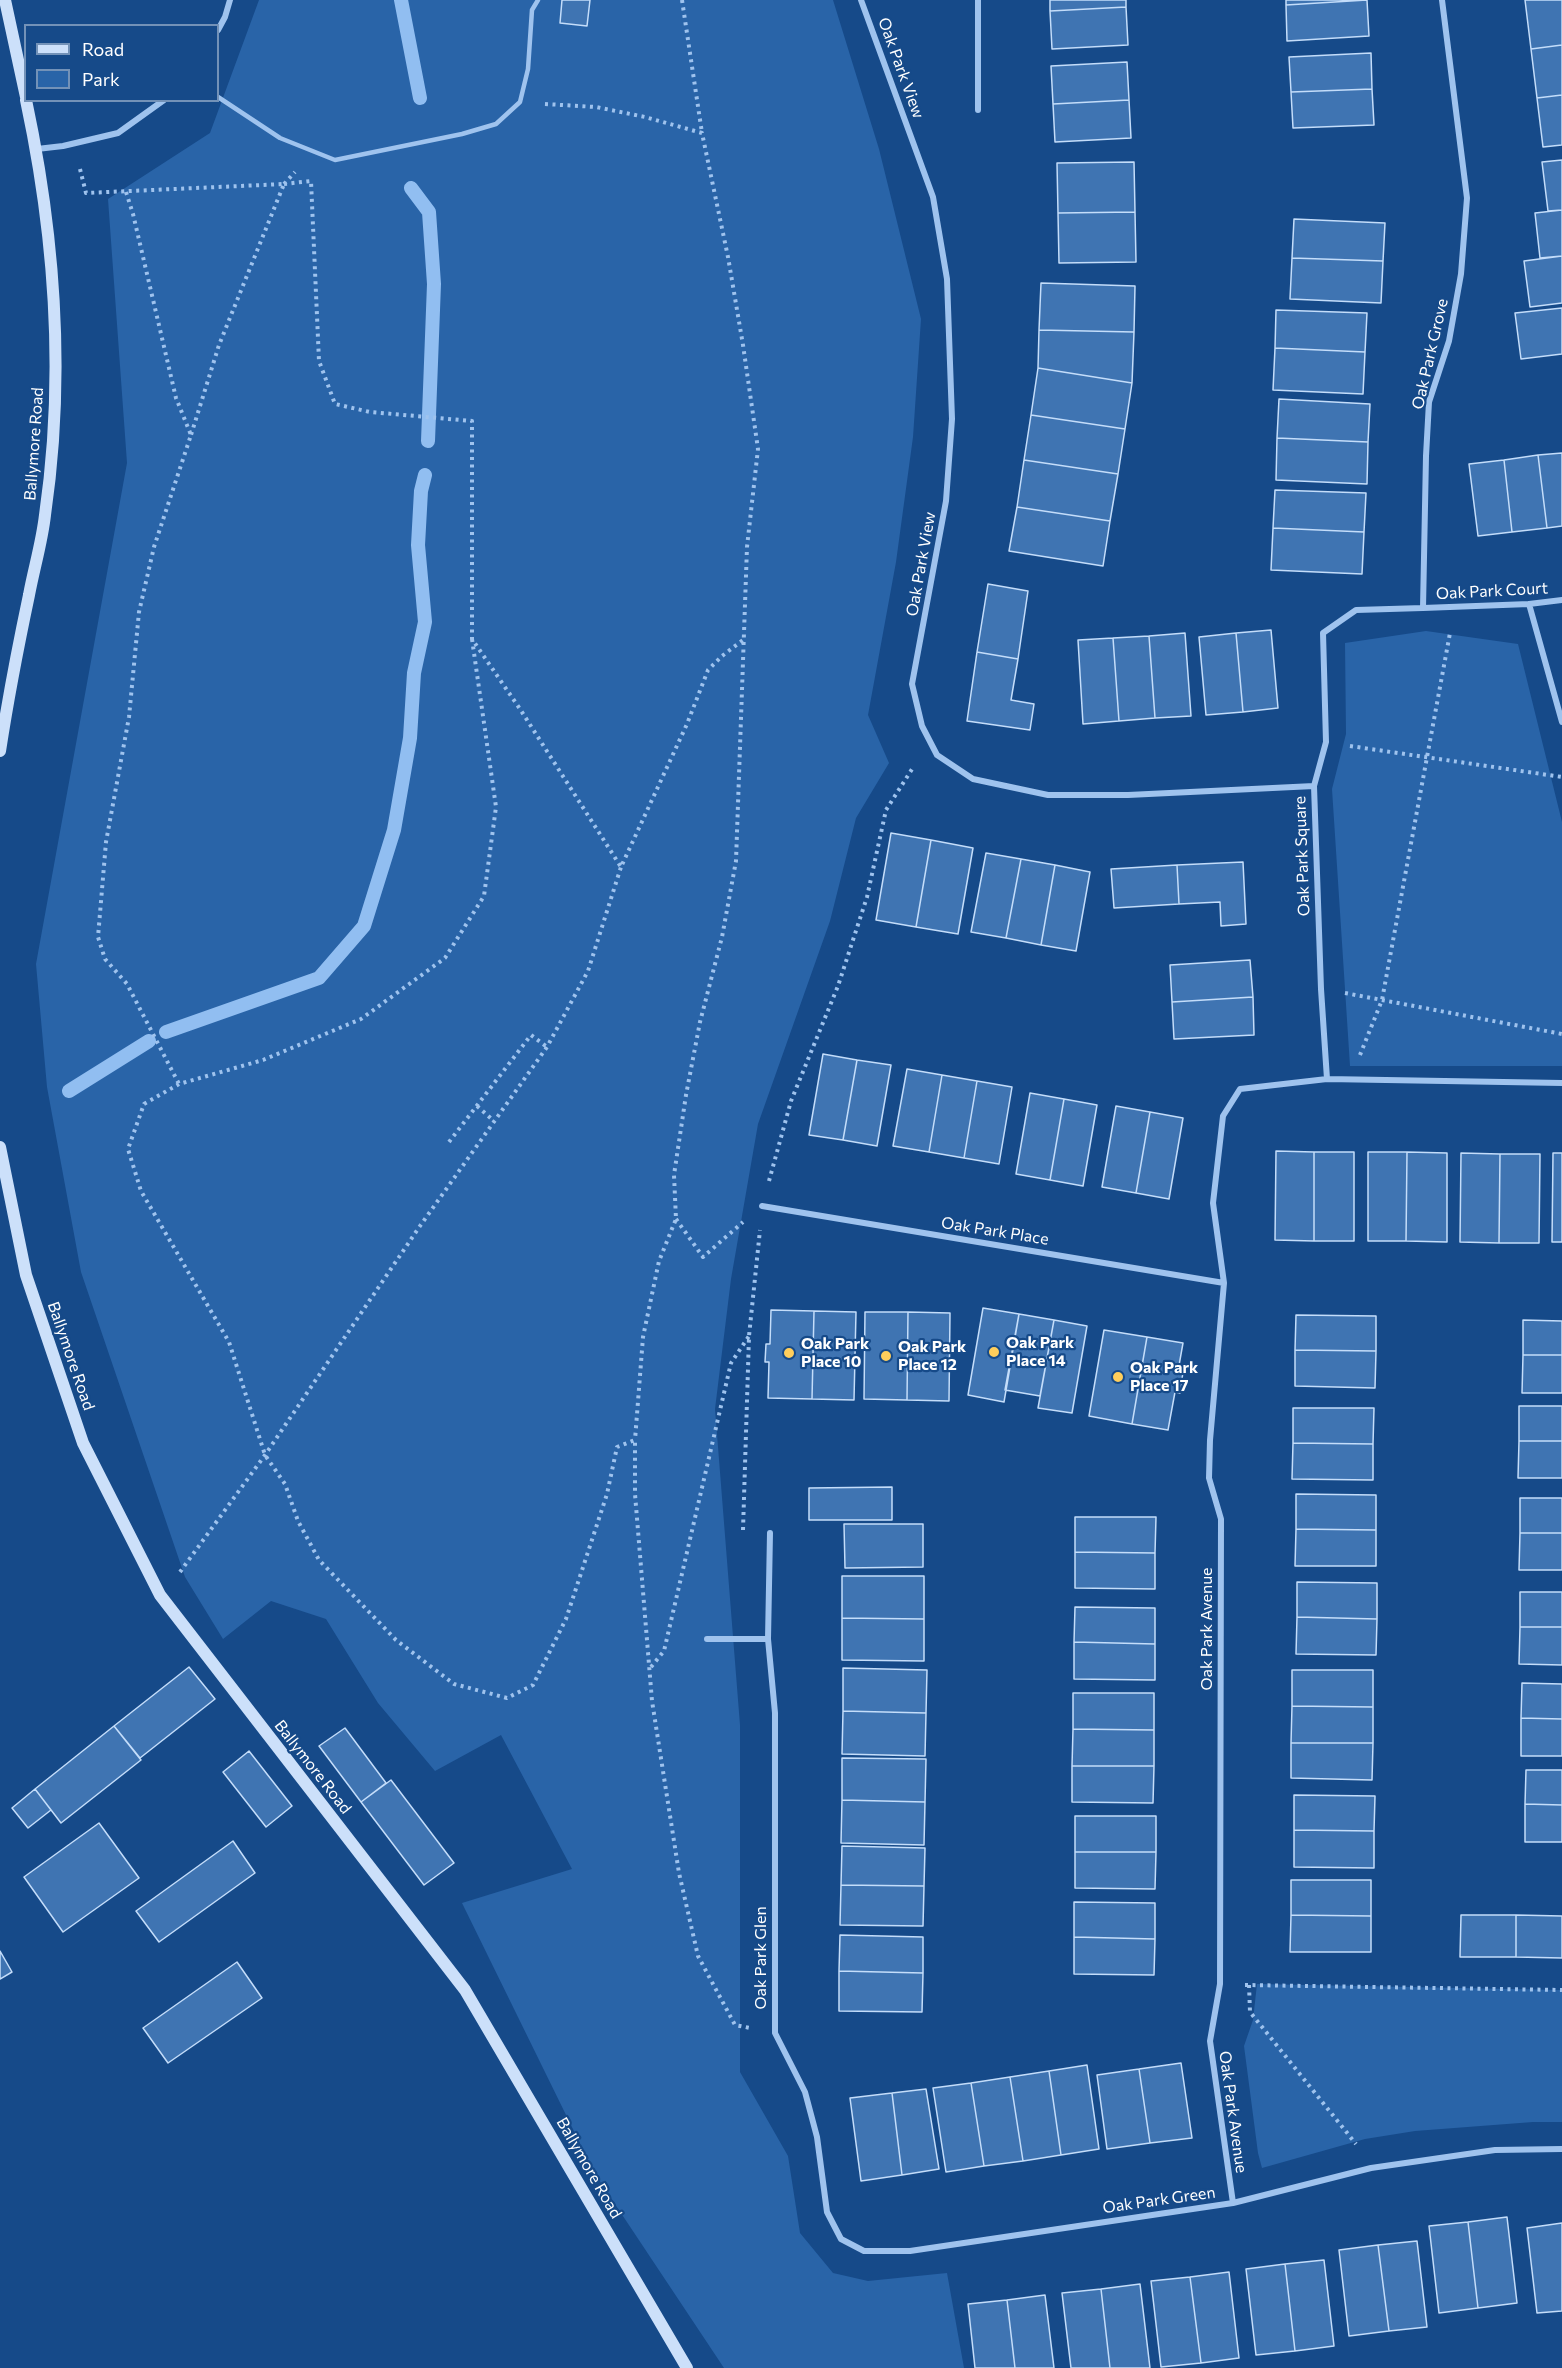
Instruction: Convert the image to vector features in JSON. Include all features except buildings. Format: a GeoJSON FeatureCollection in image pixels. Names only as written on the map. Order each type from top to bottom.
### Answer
{"type":"FeatureCollection","features":[{"type":"Feature","properties":{"kind":"main road","name":"Ballymore Road"},"geometry":{"type":"LineString","coordinates":[[5,0],[24,90]]}},
{"type":"Feature","properties":{"kind":"main road","name":"Ballymore Road"},"geometry":{"type":"LineString","coordinates":[[0,751],[9,690],[45,516],[56,417],[53,287],[37,149],[27,102]]}},
{"type":"Feature","properties":{"kind":"main road","name":"Ballymore Road"},"geometry":{"type":"LineString","coordinates":[[0,1147],[26,1275],[83,1443],[160,1595],[465,1990],[687,2368]]}},
{"type":"Feature","properties":{"kind":"street"},"geometry":{"type":"LineString","coordinates":[[219,28],[230,0]]}},
{"type":"Feature","properties":{"kind":"street","name":"Oak Park View"},"geometry":{"type":"LineString","coordinates":[[861,0],[933,197],[947,279],[952,418],[946,501],[912,684],[922,726],[937,755],[973,779],[1048,795],[1128,795],[1314,786]]}},
{"type":"Feature","properties":{"kind":"street"},"geometry":{"type":"LineString","coordinates":[[978,0],[978,110]]}},
{"type":"Feature","properties":{"kind":"street","name":"Oak Park Grove"},"geometry":{"type":"LineString","coordinates":[[1423,608],[1429,402],[1449,341],[1461,274],[1467,198],[1442,0]]}},
{"type":"Feature","properties":{"kind":"street"},"geometry":{"type":"LineString","coordinates":[[37,149],[75,144],[118,133],[161,102]]}},
{"type":"Feature","properties":{"kind":"street","name":"Oak Park Court"},"geometry":{"type":"LineString","coordinates":[[1423,608],[1529,604],[1562,600]]}},
{"type":"Feature","properties":{"kind":"street"},"geometry":{"type":"LineString","coordinates":[[1529,604],[1562,722]]}},
{"type":"Feature","properties":{"kind":"street","name":"Oak Park Square"},"geometry":{"type":"LineString","coordinates":[[1327,1079],[1321,989],[1314,786],[1326,742],[1323,633],[1356,609],[1423,608]]}},
{"type":"Feature","properties":{"kind":"street"},"geometry":{"type":"LineString","coordinates":[[1327,1079],[1562,1083]]}},
{"type":"Feature","properties":{"kind":"street","name":"Oak Park Avenue"},"geometry":{"type":"LineString","coordinates":[[1233,2203],[1210,2041],[1220,1984],[1221,1519],[1209,1478],[1210,1440],[1224,1283],[1213,1203],[1223,1116],[1240,1089],[1327,1079]]}},
{"type":"Feature","properties":{"kind":"street","name":"Oak Park Place"},"geometry":{"type":"LineString","coordinates":[[762,1206],[1224,1283]]}},
{"type":"Feature","properties":{"kind":"street","name":"Oak Park Glen"},"geometry":{"type":"LineString","coordinates":[[770,1533],[768,1639],[775,1713],[775,2033],[805,2092],[818,2137],[827,2212],[841,2239],[864,2251]]}},
{"type":"Feature","properties":{"kind":"street"},"geometry":{"type":"LineString","coordinates":[[707,1639],[768,1639]]}},
{"type":"Feature","properties":{"kind":"street","name":"Oak Park Green"},"geometry":{"type":"LineString","coordinates":[[864,2251],[910,2251],[1233,2203],[1371,2168],[1495,2150],[1562,2149]]}},
{"type":"Feature","properties":{"kind":"lane"},"geometry":{"type":"LineString","coordinates":[[219,98],[280,138],[335,160],[462,134],[496,124],[520,102],[528,69],[532,10],[538,0]]}},
{"type":"Feature","properties":{"kind":"path"},"geometry":{"type":"LineString","coordinates":[[682,0],[702,133],[728,257],[743,345],[758,449],[747,547],[736,861],[722,937],[700,1022],[686,1095],[674,1175],[676,1219],[659,1261],[643,1337],[633,1460],[652,1701],[679,1873],[698,1956],[735,2025],[775,2033]]}},
{"type":"Feature","properties":{"kind":"path"},"geometry":{"type":"LineString","coordinates":[[520,102],[596,107],[645,117],[702,133]]}},
{"type":"Feature","properties":{"kind":"path"},"geometry":{"type":"LineString","coordinates":[[75,144],[86,193],[311,181],[319,361],[335,404],[370,412],[472,421],[472,639],[496,807],[484,896],[445,958],[361,1019],[263,1060],[179,1084],[144,1104],[128,1149],[141,1191],[229,1342],[266,1455],[285,1484],[298,1521],[318,1560],[396,1640],[454,1684],[507,1698],[533,1685],[566,1619],[607,1494],[617,1447],[635,1440]]}},
{"type":"Feature","properties":{"kind":"path"},"geometry":{"type":"LineString","coordinates":[[179,1084],[127,984],[105,959],[98,937],[106,842],[129,717],[139,612],[154,547],[219,345],[284,184]]}},
{"type":"Feature","properties":{"kind":"path"},"geometry":{"type":"LineString","coordinates":[[126,192],[176,398],[191,435]]}},
{"type":"Feature","properties":{"kind":"path"},"geometry":{"type":"LineString","coordinates":[[1351,1078],[1382,1000],[1454,608]]}},
{"type":"Feature","properties":{"kind":"path"},"geometry":{"type":"LineString","coordinates":[[472,639],[520,709],[621,867]]}},
{"type":"Feature","properties":{"kind":"path"},"geometry":{"type":"LineString","coordinates":[[160,1595],[189,1563],[266,1455],[420,1226],[547,1047],[588,971],[621,867],[687,724],[708,670],[743,640]]}},
{"type":"Feature","properties":{"kind":"path"},"geometry":{"type":"LineString","coordinates":[[770,1533],[742,1530],[749,1336],[762,1206],[791,1101],[838,986],[867,897],[885,810],[930,742]]}},
{"type":"Feature","properties":{"kind":"path"},"geometry":{"type":"LineString","coordinates":[[1326,742],[1562,777]]}},
{"type":"Feature","properties":{"kind":"path"},"geometry":{"type":"LineString","coordinates":[[1321,989],[1562,1034]]}},
{"type":"Feature","properties":{"kind":"path"},"geometry":{"type":"LineString","coordinates":[[448,1142],[531,1035],[547,1047]]}},
{"type":"Feature","properties":{"kind":"path"},"geometry":{"type":"LineString","coordinates":[[477,1106],[494,1121]]}},
{"type":"Feature","properties":{"kind":"path"},"geometry":{"type":"LineString","coordinates":[[676,1219],[703,1257],[762,1206]]}},
{"type":"Feature","properties":{"kind":"path"},"geometry":{"type":"LineString","coordinates":[[651,1666],[664,1651],[731,1363],[749,1336]]}},
{"type":"Feature","properties":{"kind":"path"},"geometry":{"type":"LineString","coordinates":[[1220,1984],[1562,1990]]}},
{"type":"Feature","properties":{"kind":"path"},"geometry":{"type":"LineString","coordinates":[[1249,1985],[1250,2012],[1361,2150],[1371,2168]]}},
{"type":"Feature","properties":{"kind":"green space"},"geometry":{"type":"Polygon","coordinates":[[[259,0],[833,0],[879,149],[921,319],[913,437],[896,562],[868,715],[889,763],[856,818],[830,921],[758,1124],[731,1279],[715,1409],[740,1725],[740,2072],[788,2156],[800,2233],[833,2273],[868,2281],[947,2273],[964,2368],[724,2368],[595,2174],[462,1903],[572,1869],[501,1735],[435,1771],[378,1703],[326,1619],[271,1601],[223,1639],[185,1577],[81,1272],[47,1087],[36,964],[127,463],[108,199],[210,133],[259,0]]]}},
{"type":"Feature","properties":{"kind":"green space"},"geometry":{"type":"Polygon","coordinates":[[[1426,631],[1518,644],[1562,822],[1562,1066],[1350,1066],[1332,789],[1346,734],[1345,643],[1426,631]]]}},
{"type":"Feature","properties":{"kind":"green space"},"geometry":{"type":"Polygon","coordinates":[[[1257,1984],[1562,1990],[1562,2122],[1415,2131],[1365,2139],[1262,2168],[1244,2046],[1253,2020],[1257,1984]]]}},
{"type":"Feature","properties":{"kind":"waterway"},"geometry":{"type":"LineString","coordinates":[[401,0],[420,98]]}},
{"type":"Feature","properties":{"kind":"waterway"},"geometry":{"type":"LineString","coordinates":[[411,188],[429,212],[434,284],[428,441]]}},
{"type":"Feature","properties":{"kind":"waterway"},"geometry":{"type":"LineString","coordinates":[[166,1032],[319,978],[364,926],[394,830],[410,738],[414,673],[425,622],[418,545],[421,491],[425,475]]}},
{"type":"Feature","properties":{"kind":"waterway"},"geometry":{"type":"LineString","coordinates":[[69,1091],[149,1041]]}},
{"type":"Feature","properties":{"kind":"place","name":"Oak Park Place 14"},"geometry":{"type":"Point","coordinates":[994,1352]}},
{"type":"Feature","properties":{"kind":"place","name":"Oak Park Place 10"},"geometry":{"type":"Point","coordinates":[789,1353]}},
{"type":"Feature","properties":{"kind":"place","name":"Oak Park Place 12"},"geometry":{"type":"Point","coordinates":[886,1356]}},
{"type":"Feature","properties":{"kind":"place","name":"Oak Park Place 17"},"geometry":{"type":"Point","coordinates":[1118,1377]}}]}
